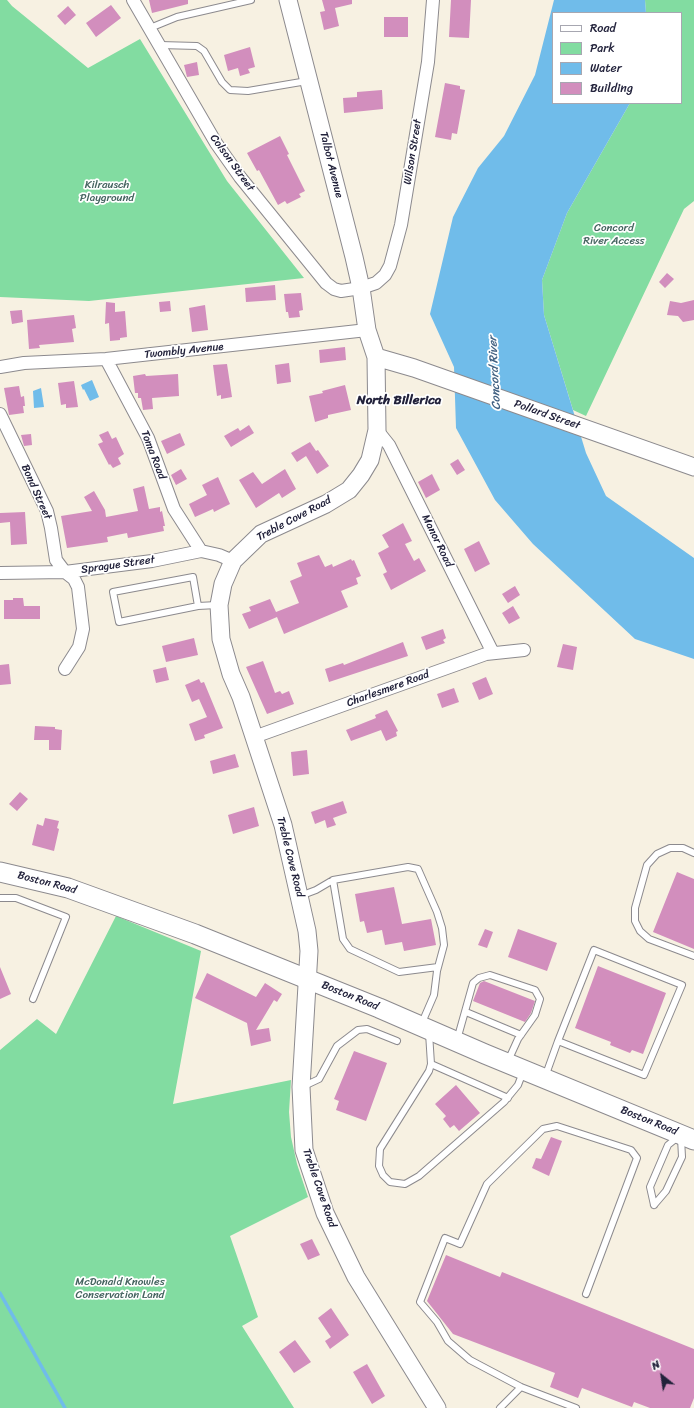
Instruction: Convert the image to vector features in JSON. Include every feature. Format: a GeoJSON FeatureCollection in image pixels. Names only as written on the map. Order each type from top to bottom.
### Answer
{"type":"FeatureCollection","features":[{"type":"Feature","properties":{"kind":"main road","name":"Boston Road"},"geometry":{"type":"LineString","coordinates":[[0,872],[68,888],[195,934],[687,1137]]}},
{"type":"Feature","properties":{"kind":"street","name":"Colson Street"},"geometry":{"type":"LineString","coordinates":[[133,0],[216,143],[240,177],[326,283],[334,289],[340,291],[361,288]]}},
{"type":"Feature","properties":{"kind":"street","name":"Talbot Avenue"},"geometry":{"type":"LineString","coordinates":[[288,0],[361,288],[367,330]]}},
{"type":"Feature","properties":{"kind":"street","name":"Wilson Street"},"geometry":{"type":"LineString","coordinates":[[361,288],[376,283],[385,276],[390,266],[402,225],[428,62],[432,0]]}},
{"type":"Feature","properties":{"kind":"street"},"geometry":{"type":"LineString","coordinates":[[367,330],[376,357]]}},
{"type":"Feature","properties":{"kind":"street","name":"Twombly Avenue"},"geometry":{"type":"LineString","coordinates":[[0,367],[24,363],[106,359],[367,330]]}},
{"type":"Feature","properties":{"kind":"street","name":"Pollard Street"},"geometry":{"type":"LineString","coordinates":[[376,357],[414,368],[694,467]]}},
{"type":"Feature","properties":{"kind":"street","name":"Treble Cove Road"},"geometry":{"type":"LineString","coordinates":[[376,357],[378,430],[370,460],[361,475],[349,490],[326,504],[261,534],[233,561],[223,584],[219,605],[221,639],[231,674],[254,737],[283,825],[307,931],[309,951],[301,1087],[304,1150],[326,1213],[356,1277],[437,1408]]}},
{"type":"Feature","properties":{"kind":"street","name":"Toma Road"},"geometry":{"type":"LineString","coordinates":[[106,359],[148,438],[174,509],[201,551]]}},
{"type":"Feature","properties":{"kind":"street","name":"Bond Street"},"geometry":{"type":"LineString","coordinates":[[0,414],[47,511],[56,560],[65,572],[74,578],[78,587],[83,629],[79,646],[65,669]]}},
{"type":"Feature","properties":{"kind":"street","name":"Manor Road"},"geometry":{"type":"LineString","coordinates":[[378,430],[389,445],[493,653]]}},
{"type":"Feature","properties":{"kind":"street","name":"Sprague Street"},"geometry":{"type":"LineString","coordinates":[[0,573],[65,572],[152,561],[201,551],[220,555],[233,561]]}},
{"type":"Feature","properties":{"kind":"street","name":"Charlesmere Road"},"geometry":{"type":"LineString","coordinates":[[254,737],[486,654],[524,650]]}},
{"type":"Feature","properties":{"kind":"lane"},"geometry":{"type":"LineString","coordinates":[[150,28],[177,16],[251,0]]}},
{"type":"Feature","properties":{"kind":"lane"},"geometry":{"type":"LineString","coordinates":[[160,45],[197,46],[204,51],[222,82],[230,90],[248,92],[309,80]]}},
{"type":"Feature","properties":{"kind":"lane"},"geometry":{"type":"LineString","coordinates":[[198,606],[193,578],[113,592],[119,622],[198,606],[219,605]]}},
{"type":"Feature","properties":{"kind":"lane"},"geometry":{"type":"LineString","coordinates":[[694,853],[683,848],[670,848],[658,854],[647,865],[635,908],[635,921],[640,931],[649,939],[694,956]]}},
{"type":"Feature","properties":{"kind":"lane"},"geometry":{"type":"LineString","coordinates":[[300,896],[316,890],[333,880],[414,867],[420,872],[437,912],[442,928],[444,945],[438,967],[434,995],[424,1028],[431,1064],[429,1072],[380,1149],[379,1166],[383,1175],[390,1182],[405,1184],[414,1180],[508,1098],[518,1085],[515,1067],[521,1035],[535,1015],[540,999],[535,990],[490,975],[479,978],[473,983],[466,1012],[456,1042]]}},
{"type":"Feature","properties":{"kind":"lane"},"geometry":{"type":"LineString","coordinates":[[333,880],[343,939],[350,949],[399,972],[438,967]]}},
{"type":"Feature","properties":{"kind":"lane"},"geometry":{"type":"LineString","coordinates":[[0,898],[16,898],[66,917],[34,999]]}},
{"type":"Feature","properties":{"kind":"lane"},"geometry":{"type":"LineString","coordinates":[[544,1078],[558,1041],[594,950],[682,985],[644,1075],[558,1041]]}},
{"type":"Feature","properties":{"kind":"lane"},"geometry":{"type":"LineString","coordinates":[[466,1012],[521,1035]]}},
{"type":"Feature","properties":{"kind":"lane"},"geometry":{"type":"LineString","coordinates":[[301,1087],[319,1079],[337,1046],[358,1030],[371,1030],[397,1041]]}},
{"type":"Feature","properties":{"kind":"lane"},"geometry":{"type":"LineString","coordinates":[[431,1064],[508,1098]]}},
{"type":"Feature","properties":{"kind":"lane"},"geometry":{"type":"LineString","coordinates":[[576,1408],[521,1387],[458,1352],[448,1341],[437,1322],[420,1302],[446,1238],[460,1244],[487,1184],[543,1128],[557,1126],[631,1150],[637,1158],[586,1294]]}},
{"type":"Feature","properties":{"kind":"lane"},"geometry":{"type":"LineString","coordinates":[[687,1137],[682,1157],[666,1191],[654,1206],[650,1187],[668,1146],[687,1137]]}},
{"type":"Feature","properties":{"kind":"lane"},"geometry":{"type":"LineString","coordinates":[[500,1408],[521,1387]]}},
{"type":"Feature","properties":{"kind":"green space","name":"Kilrausch Playground"},"geometry":{"type":"Polygon","coordinates":[[[0,0],[7,0],[12,6],[88,68],[140,39],[227,181],[304,278],[89,301],[0,297],[0,0]]]}},
{"type":"Feature","properties":{"kind":"green space","name":"Concord River Access"},"geometry":{"type":"Polygon","coordinates":[[[645,0],[694,0],[694,201],[684,209],[586,416],[573,410],[544,315],[542,280],[567,213],[629,104],[682,104],[682,12],[646,12],[645,0]]]}},
{"type":"Feature","properties":{"kind":"green space","name":"McDonald Knowles Conservation Land"},"geometry":{"type":"Polygon","coordinates":[[[116,916],[201,951],[173,1104],[291,1080],[289,1112],[291,1137],[297,1164],[308,1197],[230,1236],[258,1317],[242,1326],[294,1408],[0,1408],[0,1050],[37,1019],[56,1034],[116,916]]]}},
{"type":"Feature","properties":{"kind":"water","name":"Concord River"},"geometry":{"type":"Polygon","coordinates":[[[554,0],[645,0],[646,12],[552,12],[552,104],[629,104],[567,213],[542,280],[544,315],[586,453],[606,496],[694,558],[694,659],[635,639],[533,544],[495,500],[456,428],[454,367],[430,314],[453,217],[478,168],[504,136],[535,75],[554,0]]]}},
{"type":"Feature","properties":{"kind":"water"},"geometry":{"type":"Polygon","coordinates":[[[92,380],[99,397],[90,401],[81,385],[92,380]]]}},
{"type":"Feature","properties":{"kind":"water"},"geometry":{"type":"Polygon","coordinates":[[[41,388],[44,407],[34,408],[33,391],[41,388]]]}},
{"type":"Feature","properties":{"kind":"building"},"geometry":{"type":"Polygon","coordinates":[[[149,0],[188,0],[188,4],[152,13],[149,0]]]}},
{"type":"Feature","properties":{"kind":"building"},"geometry":{"type":"Polygon","coordinates":[[[322,0],[352,0],[352,4],[335,8],[339,26],[324,30],[320,12],[325,11],[322,0]]]}},
{"type":"Feature","properties":{"kind":"building"},"geometry":{"type":"Polygon","coordinates":[[[451,0],[471,0],[469,38],[449,37],[451,0]]]}},
{"type":"Feature","properties":{"kind":"building"},"geometry":{"type":"Polygon","coordinates":[[[111,5],[121,18],[96,37],[86,23],[111,5]]]}},
{"type":"Feature","properties":{"kind":"building"},"geometry":{"type":"Polygon","coordinates":[[[68,6],[76,15],[65,25],[57,16],[68,6]]]}},
{"type":"Feature","properties":{"kind":"building"},"geometry":{"type":"Polygon","coordinates":[[[384,17],[408,17],[408,37],[384,37],[384,17]]]}},
{"type":"Feature","properties":{"kind":"building"},"geometry":{"type":"Polygon","coordinates":[[[250,47],[255,67],[248,69],[250,73],[240,76],[238,68],[228,71],[224,55],[250,47]]]}},
{"type":"Feature","properties":{"kind":"building"},"geometry":{"type":"Polygon","coordinates":[[[197,62],[199,75],[187,77],[184,65],[197,62]]]}},
{"type":"Feature","properties":{"kind":"building"},"geometry":{"type":"Polygon","coordinates":[[[445,83],[460,86],[460,89],[465,90],[457,134],[452,133],[451,140],[435,137],[445,83]]]}},
{"type":"Feature","properties":{"kind":"building"},"geometry":{"type":"Polygon","coordinates":[[[382,90],[383,109],[344,113],[343,98],[357,97],[357,92],[382,90]]]}},
{"type":"Feature","properties":{"kind":"building"},"geometry":{"type":"Polygon","coordinates":[[[280,136],[289,154],[287,155],[305,191],[299,194],[301,197],[287,204],[285,201],[278,205],[259,170],[257,171],[247,153],[280,136]]]}},
{"type":"Feature","properties":{"kind":"building"},"geometry":{"type":"Polygon","coordinates":[[[667,273],[674,279],[665,288],[659,282],[667,273]]]}},
{"type":"Feature","properties":{"kind":"building"},"geometry":{"type":"Polygon","coordinates":[[[275,285],[276,300],[246,302],[245,288],[275,285]]]}},
{"type":"Feature","properties":{"kind":"building"},"geometry":{"type":"Polygon","coordinates":[[[301,293],[303,310],[299,311],[300,317],[289,318],[288,312],[286,312],[284,294],[301,293]]]}},
{"type":"Feature","properties":{"kind":"building"},"geometry":{"type":"Polygon","coordinates":[[[694,300],[694,320],[683,322],[678,316],[667,315],[670,301],[681,303],[694,300]]]}},
{"type":"Feature","properties":{"kind":"building"},"geometry":{"type":"Polygon","coordinates":[[[170,301],[171,311],[160,312],[159,302],[170,301]]]}},
{"type":"Feature","properties":{"kind":"building"},"geometry":{"type":"Polygon","coordinates":[[[106,302],[115,303],[115,312],[125,311],[127,337],[120,338],[120,340],[110,341],[109,323],[105,324],[106,302]]]}},
{"type":"Feature","properties":{"kind":"building"},"geometry":{"type":"Polygon","coordinates":[[[205,305],[208,330],[192,332],[189,308],[205,305]]]}},
{"type":"Feature","properties":{"kind":"building"},"geometry":{"type":"Polygon","coordinates":[[[22,310],[23,322],[12,324],[10,311],[22,310]]]}},
{"type":"Feature","properties":{"kind":"building"},"geometry":{"type":"Polygon","coordinates":[[[74,315],[76,328],[72,329],[74,342],[39,345],[40,348],[29,349],[27,320],[74,315]]]}},
{"type":"Feature","properties":{"kind":"building"},"geometry":{"type":"Polygon","coordinates":[[[345,347],[346,360],[320,363],[319,350],[345,347]]]}},
{"type":"Feature","properties":{"kind":"building"},"geometry":{"type":"Polygon","coordinates":[[[289,363],[291,382],[277,384],[275,365],[289,363]]]}},
{"type":"Feature","properties":{"kind":"building"},"geometry":{"type":"Polygon","coordinates":[[[227,364],[232,397],[221,399],[221,395],[217,396],[213,365],[227,364]]]}},
{"type":"Feature","properties":{"kind":"building"},"geometry":{"type":"Polygon","coordinates":[[[145,374],[146,376],[178,374],[179,396],[152,398],[153,409],[143,410],[141,398],[138,398],[138,393],[135,393],[133,376],[145,374]]]}},
{"type":"Feature","properties":{"kind":"building"},"geometry":{"type":"Polygon","coordinates":[[[74,381],[78,407],[66,408],[66,404],[61,405],[58,383],[74,381]]]}},
{"type":"Feature","properties":{"kind":"building"},"geometry":{"type":"Polygon","coordinates":[[[345,385],[351,410],[328,415],[328,418],[315,422],[309,396],[323,393],[322,391],[345,385]]]}},
{"type":"Feature","properties":{"kind":"building"},"geometry":{"type":"Polygon","coordinates":[[[19,386],[21,397],[24,396],[24,413],[9,415],[4,388],[19,386]]]}},
{"type":"Feature","properties":{"kind":"building"},"geometry":{"type":"Polygon","coordinates":[[[249,425],[254,433],[231,447],[224,436],[238,428],[240,431],[249,425]]]}},
{"type":"Feature","properties":{"kind":"building"},"geometry":{"type":"Polygon","coordinates":[[[108,431],[112,439],[116,437],[124,454],[118,458],[121,464],[113,468],[110,464],[109,465],[98,444],[103,442],[99,435],[108,431]]]}},
{"type":"Feature","properties":{"kind":"building"},"geometry":{"type":"Polygon","coordinates":[[[180,433],[185,445],[167,454],[161,441],[180,433]]]}},
{"type":"Feature","properties":{"kind":"building"},"geometry":{"type":"Polygon","coordinates":[[[31,434],[32,445],[24,446],[21,435],[31,434]]]}},
{"type":"Feature","properties":{"kind":"building"},"geometry":{"type":"Polygon","coordinates":[[[310,442],[316,451],[318,450],[329,466],[317,474],[306,456],[297,462],[291,453],[310,442]]]}},
{"type":"Feature","properties":{"kind":"building"},"geometry":{"type":"Polygon","coordinates":[[[458,459],[465,470],[457,475],[450,464],[458,459]]]}},
{"type":"Feature","properties":{"kind":"building"},"geometry":{"type":"Polygon","coordinates":[[[181,469],[187,479],[176,485],[171,475],[181,469]]]}},
{"type":"Feature","properties":{"kind":"building"},"geometry":{"type":"Polygon","coordinates":[[[285,469],[296,489],[282,498],[279,493],[256,508],[239,480],[253,472],[262,484],[285,469]]]}},
{"type":"Feature","properties":{"kind":"building"},"geometry":{"type":"Polygon","coordinates":[[[432,474],[440,490],[426,498],[418,482],[432,474]]]}},
{"type":"Feature","properties":{"kind":"building"},"geometry":{"type":"Polygon","coordinates":[[[218,477],[230,504],[214,512],[213,509],[195,517],[189,504],[207,495],[202,485],[218,477]]]}},
{"type":"Feature","properties":{"kind":"building"},"geometry":{"type":"Polygon","coordinates":[[[144,486],[149,509],[160,507],[160,512],[162,511],[165,526],[163,526],[164,531],[128,538],[127,533],[107,537],[108,542],[67,548],[61,516],[92,511],[84,497],[94,491],[105,510],[106,517],[138,511],[133,489],[144,486]]]}},
{"type":"Feature","properties":{"kind":"building"},"geometry":{"type":"Polygon","coordinates":[[[25,512],[27,544],[11,545],[10,522],[0,523],[0,513],[25,512]]]}},
{"type":"Feature","properties":{"kind":"building"},"geometry":{"type":"Polygon","coordinates":[[[403,523],[412,541],[405,544],[414,561],[419,558],[426,571],[391,590],[383,574],[387,572],[378,553],[389,547],[382,535],[403,523]]]}},
{"type":"Feature","properties":{"kind":"building"},"geometry":{"type":"Polygon","coordinates":[[[479,541],[490,564],[475,572],[464,549],[479,541]]]}},
{"type":"Feature","properties":{"kind":"building"},"geometry":{"type":"Polygon","coordinates":[[[319,555],[325,567],[332,564],[333,567],[351,559],[352,561],[354,560],[361,576],[356,578],[358,584],[341,591],[348,607],[284,634],[277,617],[249,629],[242,614],[251,611],[249,607],[270,599],[276,612],[299,603],[290,581],[302,576],[297,563],[319,555]]]}},
{"type":"Feature","properties":{"kind":"building"},"geometry":{"type":"Polygon","coordinates":[[[515,586],[520,595],[508,603],[502,594],[515,586]]]}},
{"type":"Feature","properties":{"kind":"building"},"geometry":{"type":"Polygon","coordinates":[[[13,598],[23,598],[24,606],[40,606],[40,619],[4,619],[4,600],[13,600],[13,598]]]}},
{"type":"Feature","properties":{"kind":"building"},"geometry":{"type":"Polygon","coordinates":[[[513,606],[520,618],[509,624],[502,613],[513,606]]]}},
{"type":"Feature","properties":{"kind":"building"},"geometry":{"type":"Polygon","coordinates":[[[443,629],[446,638],[443,640],[445,643],[426,650],[421,637],[443,629]]]}},
{"type":"Feature","properties":{"kind":"building"},"geometry":{"type":"Polygon","coordinates":[[[194,638],[198,655],[166,662],[162,646],[194,638]]]}},
{"type":"Feature","properties":{"kind":"building"},"geometry":{"type":"Polygon","coordinates":[[[403,642],[408,656],[329,682],[325,669],[343,663],[344,665],[403,642]]]}},
{"type":"Feature","properties":{"kind":"building"},"geometry":{"type":"Polygon","coordinates":[[[563,644],[577,647],[573,670],[557,667],[563,644]]]}},
{"type":"Feature","properties":{"kind":"building"},"geometry":{"type":"Polygon","coordinates":[[[263,661],[275,693],[280,691],[282,694],[289,691],[294,704],[267,714],[246,667],[263,661]]]}},
{"type":"Feature","properties":{"kind":"building"},"geometry":{"type":"Polygon","coordinates":[[[9,664],[11,684],[0,685],[0,665],[9,664]]]}},
{"type":"Feature","properties":{"kind":"building"},"geometry":{"type":"Polygon","coordinates":[[[166,667],[169,680],[156,683],[153,670],[166,667]]]}},
{"type":"Feature","properties":{"kind":"building"},"geometry":{"type":"Polygon","coordinates":[[[486,677],[493,694],[479,700],[472,683],[486,677]]]}},
{"type":"Feature","properties":{"kind":"building"},"geometry":{"type":"Polygon","coordinates":[[[199,679],[201,683],[204,682],[223,728],[204,735],[205,738],[195,741],[189,724],[207,717],[199,699],[192,702],[185,685],[199,679]]]}},
{"type":"Feature","properties":{"kind":"building"},"geometry":{"type":"Polygon","coordinates":[[[454,688],[459,702],[442,708],[437,694],[454,688]]]}},
{"type":"Feature","properties":{"kind":"building"},"geometry":{"type":"Polygon","coordinates":[[[387,710],[398,731],[396,732],[397,736],[386,741],[381,730],[351,741],[346,730],[376,718],[375,715],[387,710]]]}},
{"type":"Feature","properties":{"kind":"building"},"geometry":{"type":"Polygon","coordinates":[[[35,726],[55,727],[55,729],[62,730],[61,750],[49,750],[49,740],[34,740],[35,726]]]}},
{"type":"Feature","properties":{"kind":"building"},"geometry":{"type":"Polygon","coordinates":[[[307,750],[309,774],[293,776],[291,752],[307,750]]]}},
{"type":"Feature","properties":{"kind":"building"},"geometry":{"type":"Polygon","coordinates":[[[235,754],[239,767],[213,774],[210,761],[235,754]]]}},
{"type":"Feature","properties":{"kind":"building"},"geometry":{"type":"Polygon","coordinates":[[[20,792],[28,799],[17,811],[9,804],[20,792]]]}},
{"type":"Feature","properties":{"kind":"building"},"geometry":{"type":"Polygon","coordinates":[[[343,801],[347,813],[333,818],[336,825],[327,828],[325,820],[315,824],[311,812],[343,801]]]}},
{"type":"Feature","properties":{"kind":"building"},"geometry":{"type":"Polygon","coordinates":[[[254,807],[259,826],[233,834],[228,815],[254,807]]]}},
{"type":"Feature","properties":{"kind":"building"},"geometry":{"type":"Polygon","coordinates":[[[45,818],[59,821],[57,828],[59,829],[54,851],[32,845],[37,824],[43,826],[45,818]]]}},
{"type":"Feature","properties":{"kind":"building"},"geometry":{"type":"Polygon","coordinates":[[[677,872],[694,879],[694,949],[653,932],[677,872]]]}},
{"type":"Feature","properties":{"kind":"building"},"geometry":{"type":"Polygon","coordinates":[[[394,887],[402,924],[431,919],[436,945],[404,951],[402,942],[385,945],[382,930],[367,933],[364,921],[360,922],[355,894],[394,887]]]}},
{"type":"Feature","properties":{"kind":"building"},"geometry":{"type":"Polygon","coordinates":[[[485,929],[493,932],[487,948],[478,945],[485,929]]]}},
{"type":"Feature","properties":{"kind":"building"},"geometry":{"type":"Polygon","coordinates":[[[518,929],[557,943],[547,971],[508,957],[518,929]]]}},
{"type":"Feature","properties":{"kind":"building"},"geometry":{"type":"Polygon","coordinates":[[[598,966],[666,993],[643,1054],[632,1050],[630,1053],[610,1045],[611,1042],[575,1028],[598,966]]]}},
{"type":"Feature","properties":{"kind":"building"},"geometry":{"type":"Polygon","coordinates":[[[0,967],[11,994],[0,999],[0,967]]]}},
{"type":"Feature","properties":{"kind":"building"},"geometry":{"type":"Polygon","coordinates":[[[207,973],[256,997],[265,983],[282,994],[277,1002],[274,1000],[256,1030],[269,1028],[271,1041],[251,1046],[247,1023],[195,998],[207,973]]]}},
{"type":"Feature","properties":{"kind":"building"},"geometry":{"type":"Polygon","coordinates":[[[484,981],[535,1001],[531,1013],[525,1022],[473,1001],[480,983],[484,981]]]}},
{"type":"Feature","properties":{"kind":"building"},"geometry":{"type":"Polygon","coordinates":[[[354,1051],[387,1063],[366,1121],[336,1110],[339,1101],[334,1099],[354,1051]]]}},
{"type":"Feature","properties":{"kind":"building"},"geometry":{"type":"Polygon","coordinates":[[[456,1085],[480,1113],[459,1131],[454,1125],[450,1128],[443,1119],[446,1116],[435,1104],[456,1085]]]}},
{"type":"Feature","properties":{"kind":"building"},"geometry":{"type":"Polygon","coordinates":[[[551,1137],[562,1141],[549,1176],[532,1168],[536,1158],[541,1159],[551,1137]]]}},
{"type":"Feature","properties":{"kind":"building"},"geometry":{"type":"Polygon","coordinates":[[[312,1239],[320,1255],[308,1260],[300,1244],[312,1239]]]}},
{"type":"Feature","properties":{"kind":"building"},"geometry":{"type":"Polygon","coordinates":[[[446,1255],[500,1277],[502,1272],[694,1349],[694,1398],[690,1408],[650,1408],[634,1402],[632,1407],[582,1388],[578,1398],[550,1387],[555,1373],[453,1334],[427,1301],[446,1255]]]}},
{"type":"Feature","properties":{"kind":"building"},"geometry":{"type":"Polygon","coordinates":[[[331,1308],[349,1335],[330,1349],[325,1341],[331,1337],[318,1318],[331,1308]]]}},
{"type":"Feature","properties":{"kind":"building"},"geometry":{"type":"Polygon","coordinates":[[[295,1340],[311,1362],[294,1373],[279,1352],[295,1340]]]}},
{"type":"Feature","properties":{"kind":"building"},"geometry":{"type":"Polygon","coordinates":[[[367,1364],[385,1396],[372,1404],[353,1372],[367,1364]]]}},
{"type":"Feature","properties":{"kind":"waterway"},"geometry":{"type":"LineString","coordinates":[[0,1293],[65,1408]]}},
{"type":"Feature","properties":{"kind":"district","name":"North Billerica"},"geometry":{"type":"Point","coordinates":[399,401]}}]}
